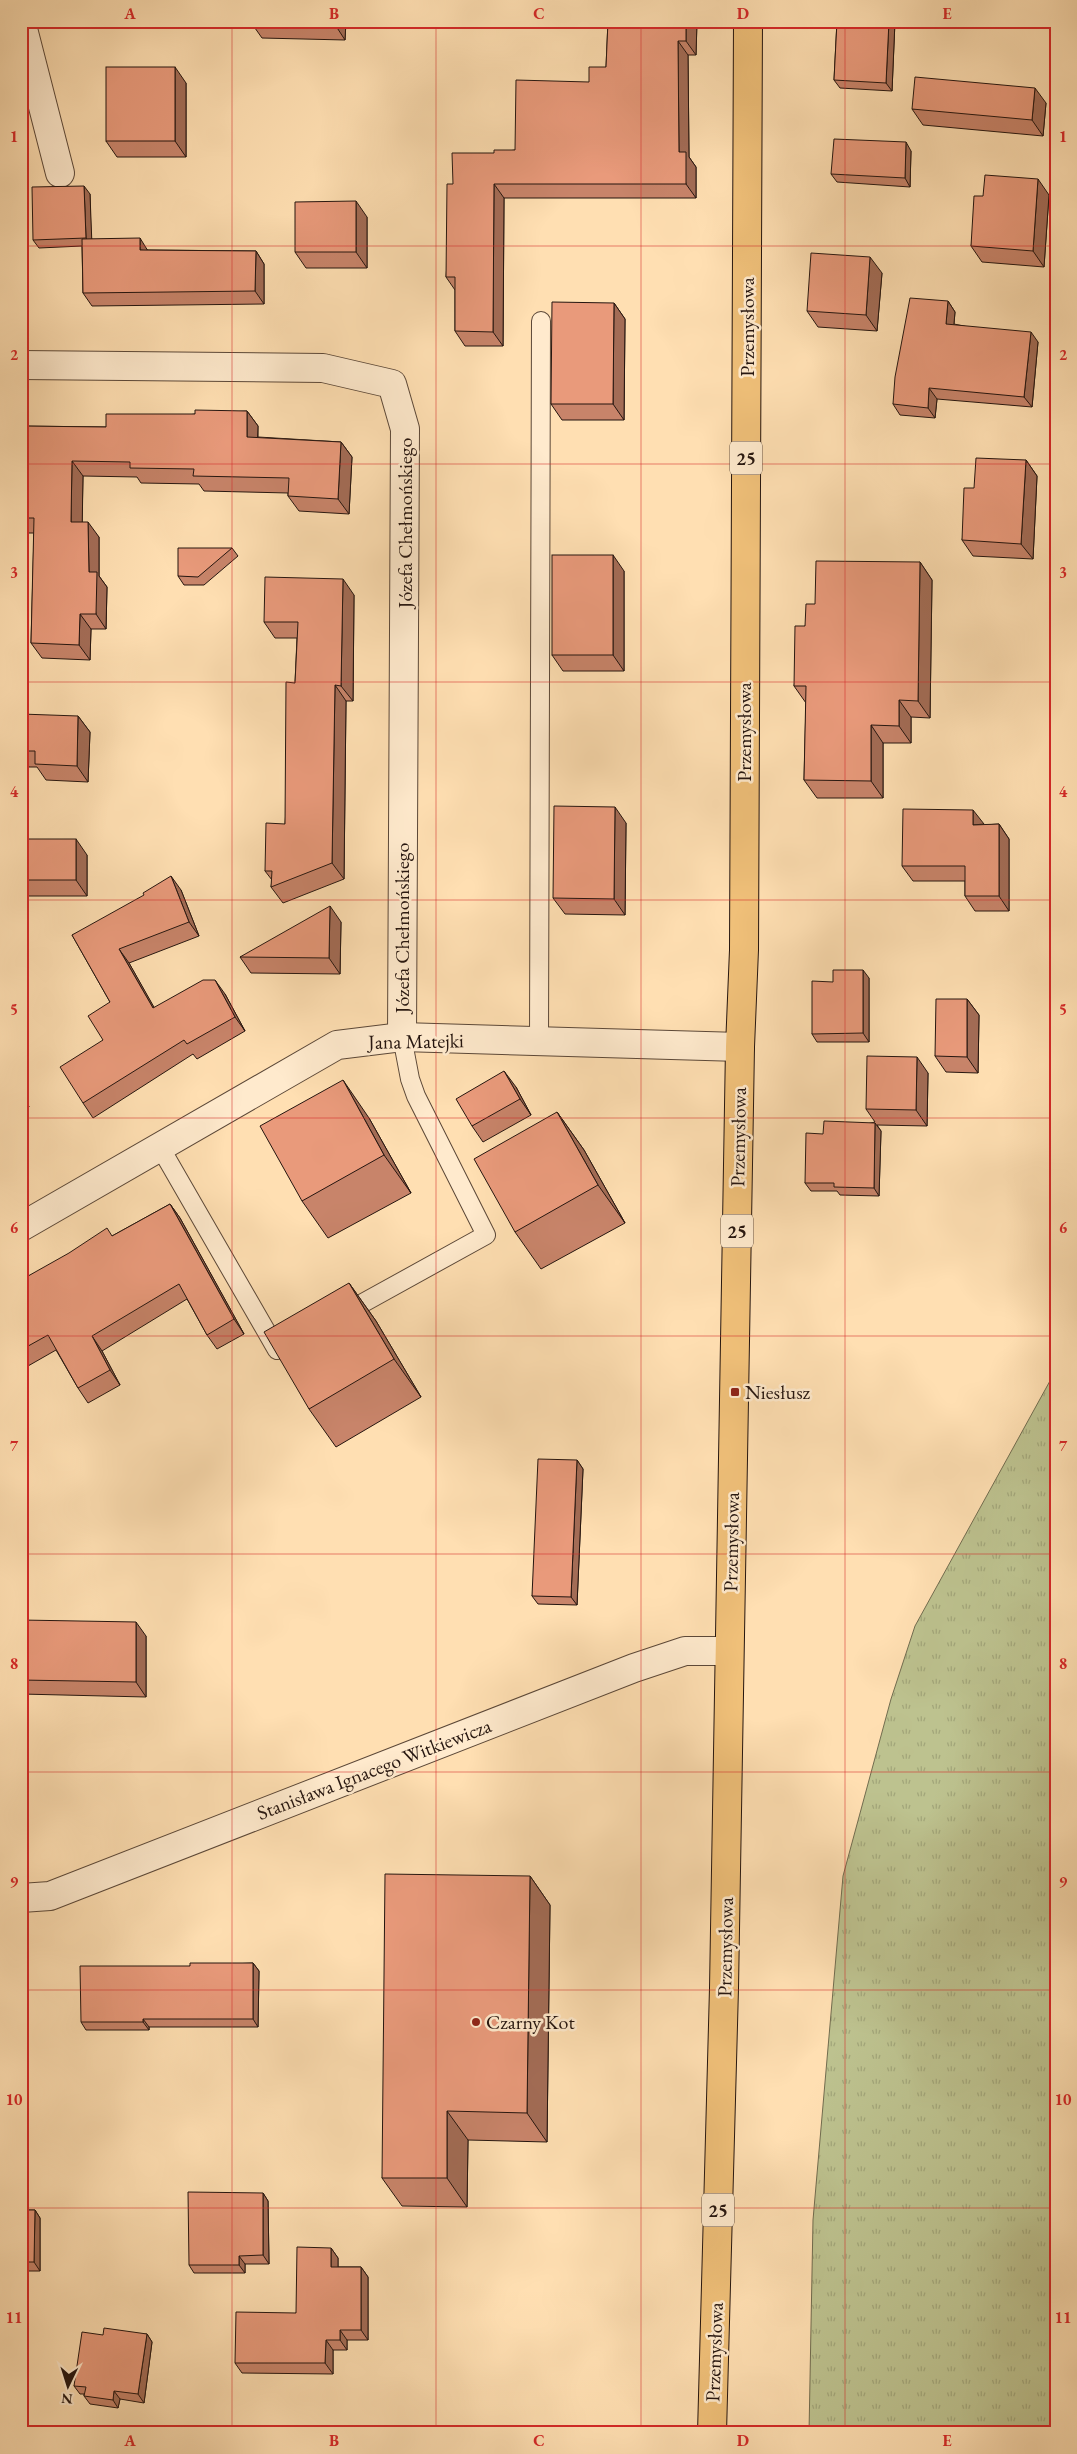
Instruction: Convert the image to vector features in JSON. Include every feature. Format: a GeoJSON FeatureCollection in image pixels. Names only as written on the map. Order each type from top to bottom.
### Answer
{"type":"FeatureCollection","features":[{"type":"Feature","properties":{"kind":"main road","name":"Przemysłowa"},"geometry":{"type":"LineString","coordinates":[[712,2433],[724,1988],[740,1047],[744,950],[748,21]]}},
{"type":"Feature","properties":{"kind":"street"},"geometry":{"type":"LineString","coordinates":[[21,21],[60,173]]}},
{"type":"Feature","properties":{"kind":"street","name":"Józefa Chełmońskiego"},"geometry":{"type":"LineString","coordinates":[[21,365],[323,368],[392,384],[405,429],[402,1038]]}},
{"type":"Feature","properties":{"kind":"street","name":"Jana Matejki"},"geometry":{"type":"LineString","coordinates":[[21,1227],[338,1045],[402,1038],[740,1047]]}},
{"type":"Feature","properties":{"kind":"street","name":"Stanisława Ignacego Witkiewicza"},"geometry":{"type":"LineString","coordinates":[[21,1898],[50,1896],[634,1668],[685,1651],[729,1651]]}},
{"type":"Feature","properties":{"kind":"lane"},"geometry":{"type":"LineString","coordinates":[[539,1042],[540,321]]}},
{"type":"Feature","properties":{"kind":"lane"},"geometry":{"type":"LineString","coordinates":[[330,1322],[486,1234],[416,1096],[410,1079],[402,1038]]}},
{"type":"Feature","properties":{"kind":"lane"},"geometry":{"type":"LineString","coordinates":[[160,1147],[278,1351],[295,1341]]}},
{"type":"Feature","properties":{"kind":"green space"},"geometry":{"type":"Polygon","coordinates":[[[1056,1370],[1056,2433],[809,2433],[813,2220],[843,1876],[891,1699],[915,1626],[1056,1370]]]}},
{"type":"Feature","properties":{"kind":"building"},"geometry":{"type":"Polygon","coordinates":[[[250,21],[334,21],[334,23],[250,21]]]}},
{"type":"Feature","properties":{"kind":"building"},"geometry":{"type":"Polygon","coordinates":[[[608,21],[686,21],[686,41],[678,41],[679,152],[686,152],[686,184],[494,184],[493,332],[455,331],[455,277],[446,277],[447,184],[453,184],[452,153],[494,153],[494,150],[515,150],[516,80],[589,82],[589,67],[606,67],[608,21]]]}},
{"type":"Feature","properties":{"kind":"building"},"geometry":{"type":"Polygon","coordinates":[[[837,21],[889,21],[886,83],[834,80],[837,21]]]}},
{"type":"Feature","properties":{"kind":"building"},"geometry":{"type":"Polygon","coordinates":[[[106,67],[175,67],[175,141],[106,141],[106,67]]]}},
{"type":"Feature","properties":{"kind":"building"},"geometry":{"type":"Polygon","coordinates":[[[915,77],[1035,88],[1032,120],[912,109],[915,77]]]}},
{"type":"Feature","properties":{"kind":"building"},"geometry":{"type":"Polygon","coordinates":[[[834,139],[906,142],[905,178],[831,174],[834,139]]]}},
{"type":"Feature","properties":{"kind":"building"},"geometry":{"type":"Polygon","coordinates":[[[985,175],[1038,179],[1033,251],[971,246],[974,196],[983,196],[985,175]]]}},
{"type":"Feature","properties":{"kind":"building"},"geometry":{"type":"Polygon","coordinates":[[[84,186],[86,238],[33,240],[32,187],[84,186]]]}},
{"type":"Feature","properties":{"kind":"building"},"geometry":{"type":"Polygon","coordinates":[[[356,201],[356,252],[295,252],[295,202],[356,201]]]}},
{"type":"Feature","properties":{"kind":"building"},"geometry":{"type":"Polygon","coordinates":[[[140,238],[140,250],[256,251],[255,291],[83,293],[82,239],[140,238]]]}},
{"type":"Feature","properties":{"kind":"building"},"geometry":{"type":"Polygon","coordinates":[[[811,253],[870,257],[866,315],[807,311],[811,253]]]}},
{"type":"Feature","properties":{"kind":"building"},"geometry":{"type":"Polygon","coordinates":[[[910,298],[948,301],[946,324],[1031,332],[1024,397],[929,388],[928,408],[893,404],[895,377],[910,298]]]}},
{"type":"Feature","properties":{"kind":"building"},"geometry":{"type":"Polygon","coordinates":[[[552,302],[614,303],[613,404],[551,404],[552,302]]]}},
{"type":"Feature","properties":{"kind":"building"},"geometry":{"type":"Polygon","coordinates":[[[195,410],[247,411],[247,437],[341,442],[338,499],[288,496],[289,478],[193,476],[194,469],[130,468],[130,462],[72,461],[71,522],[88,522],[89,572],[97,572],[96,614],[80,614],[79,645],[31,643],[34,518],[21,518],[21,426],[106,427],[106,414],[195,414],[195,410]]]}},
{"type":"Feature","properties":{"kind":"building"},"geometry":{"type":"Polygon","coordinates":[[[976,458],[1026,460],[1021,544],[962,540],[964,488],[974,488],[976,458]]]}},
{"type":"Feature","properties":{"kind":"building"},"geometry":{"type":"Polygon","coordinates":[[[178,548],[232,548],[198,577],[178,576],[178,548]]]}},
{"type":"Feature","properties":{"kind":"building"},"geometry":{"type":"Polygon","coordinates":[[[552,555],[613,555],[613,655],[552,655],[552,555]]]}},
{"type":"Feature","properties":{"kind":"building"},"geometry":{"type":"Polygon","coordinates":[[[816,561],[920,562],[918,701],[899,700],[899,726],[871,725],[871,781],[804,780],[806,686],[794,686],[795,626],[805,626],[806,604],[815,604],[816,561]]]}},
{"type":"Feature","properties":{"kind":"building"},"geometry":{"type":"Polygon","coordinates":[[[265,577],[343,579],[341,686],[335,685],[332,863],[271,887],[272,871],[265,871],[266,823],[285,824],[286,682],[295,683],[298,622],[264,622],[265,577]]]}},
{"type":"Feature","properties":{"kind":"building"},"geometry":{"type":"Polygon","coordinates":[[[21,714],[78,716],[77,766],[35,764],[35,751],[21,751],[21,714]]]}},
{"type":"Feature","properties":{"kind":"building"},"geometry":{"type":"Polygon","coordinates":[[[554,806],[615,807],[614,899],[553,898],[554,806]]]}},
{"type":"Feature","properties":{"kind":"building"},"geometry":{"type":"Polygon","coordinates":[[[903,809],[973,810],[973,825],[999,824],[999,896],[965,896],[965,866],[902,866],[903,809]]]}},
{"type":"Feature","properties":{"kind":"building"},"geometry":{"type":"Polygon","coordinates":[[[21,839],[76,839],[76,880],[21,880],[21,839]]]}},
{"type":"Feature","properties":{"kind":"building"},"geometry":{"type":"Polygon","coordinates":[[[171,876],[189,922],[119,949],[153,1008],[203,980],[215,980],[235,1017],[187,1044],[184,1040],[83,1103],[60,1067],[103,1040],[88,1016],[110,1002],[72,935],[144,895],[143,893],[171,876]]]}},
{"type":"Feature","properties":{"kind":"building"},"geometry":{"type":"Polygon","coordinates":[[[330,906],[329,958],[240,957],[330,906]]]}},
{"type":"Feature","properties":{"kind":"building"},"geometry":{"type":"Polygon","coordinates":[[[833,970],[863,970],[863,1033],[812,1034],[812,981],[833,982],[833,970]]]}},
{"type":"Feature","properties":{"kind":"building"},"geometry":{"type":"Polygon","coordinates":[[[936,999],[967,999],[967,1057],[935,1056],[936,999]]]}},
{"type":"Feature","properties":{"kind":"building"},"geometry":{"type":"Polygon","coordinates":[[[867,1056],[917,1057],[916,1110],[866,1109],[867,1056]]]}},
{"type":"Feature","properties":{"kind":"building"},"geometry":{"type":"Polygon","coordinates":[[[504,1071],[520,1099],[472,1126],[456,1099],[504,1071]]]}},
{"type":"Feature","properties":{"kind":"building"},"geometry":{"type":"Polygon","coordinates":[[[343,1080],[384,1155],[302,1201],[260,1126],[343,1080]]]}},
{"type":"Feature","properties":{"kind":"building"},"geometry":{"type":"Polygon","coordinates":[[[557,1112],[598,1185],[515,1232],[474,1159],[557,1112]]]}},
{"type":"Feature","properties":{"kind":"building"},"geometry":{"type":"Polygon","coordinates":[[[824,1121],[875,1123],[874,1188],[834,1187],[834,1183],[805,1183],[806,1133],[823,1134],[824,1121]]]}},
{"type":"Feature","properties":{"kind":"building"},"geometry":{"type":"Polygon","coordinates":[[[170,1204],[234,1319],[207,1335],[179,1284],[92,1336],[110,1370],[78,1388],[48,1335],[21,1350],[21,1280],[69,1253],[107,1228],[112,1236],[170,1204]]]}},
{"type":"Feature","properties":{"kind":"building"},"geometry":{"type":"Polygon","coordinates":[[[349,1283],[394,1359],[309,1409],[264,1332],[349,1283]]]}},
{"type":"Feature","properties":{"kind":"building"},"geometry":{"type":"Polygon","coordinates":[[[538,1459],[577,1460],[571,1597],[532,1596],[538,1459]]]}},
{"type":"Feature","properties":{"kind":"building"},"geometry":{"type":"Polygon","coordinates":[[[21,1620],[136,1622],[136,1682],[21,1680],[21,1620]]]}},
{"type":"Feature","properties":{"kind":"building","name":"Czarny Kot"},"geometry":{"type":"Polygon","coordinates":[[[385,1874],[530,1876],[527,2113],[447,2111],[447,2178],[382,2178],[385,1874]]]}},
{"type":"Feature","properties":{"kind":"building"},"geometry":{"type":"Polygon","coordinates":[[[190,1963],[253,1963],[253,2019],[143,2019],[143,2022],[81,2022],[80,1966],[190,1966],[190,1963]]]}},
{"type":"Feature","properties":{"kind":"building"},"geometry":{"type":"Polygon","coordinates":[[[188,2192],[263,2193],[263,2255],[239,2256],[239,2265],[189,2265],[188,2192]]]}},
{"type":"Feature","properties":{"kind":"building"},"geometry":{"type":"Polygon","coordinates":[[[21,2210],[35,2210],[34,2262],[21,2262],[21,2210]]]}},
{"type":"Feature","properties":{"kind":"building"},"geometry":{"type":"Polygon","coordinates":[[[297,2247],[331,2248],[331,2267],[361,2267],[361,2330],[340,2330],[340,2340],[326,2340],[325,2363],[235,2363],[236,2312],[296,2313],[297,2247]]]}},
{"type":"Feature","properties":{"kind":"building"},"geometry":{"type":"Polygon","coordinates":[[[104,2328],[147,2334],[138,2394],[114,2391],[113,2400],[84,2396],[86,2387],[74,2386],[82,2332],[103,2335],[104,2328]]]}},
{"type":"Feature","properties":{"kind":"place","name":"Niesłusz"},"geometry":{"type":"Point","coordinates":[735,1392]}},
{"type":"Feature","properties":{"kind":"place","name":"Czarny Kot"},"geometry":{"type":"Point","coordinates":[476,2022]}}]}
